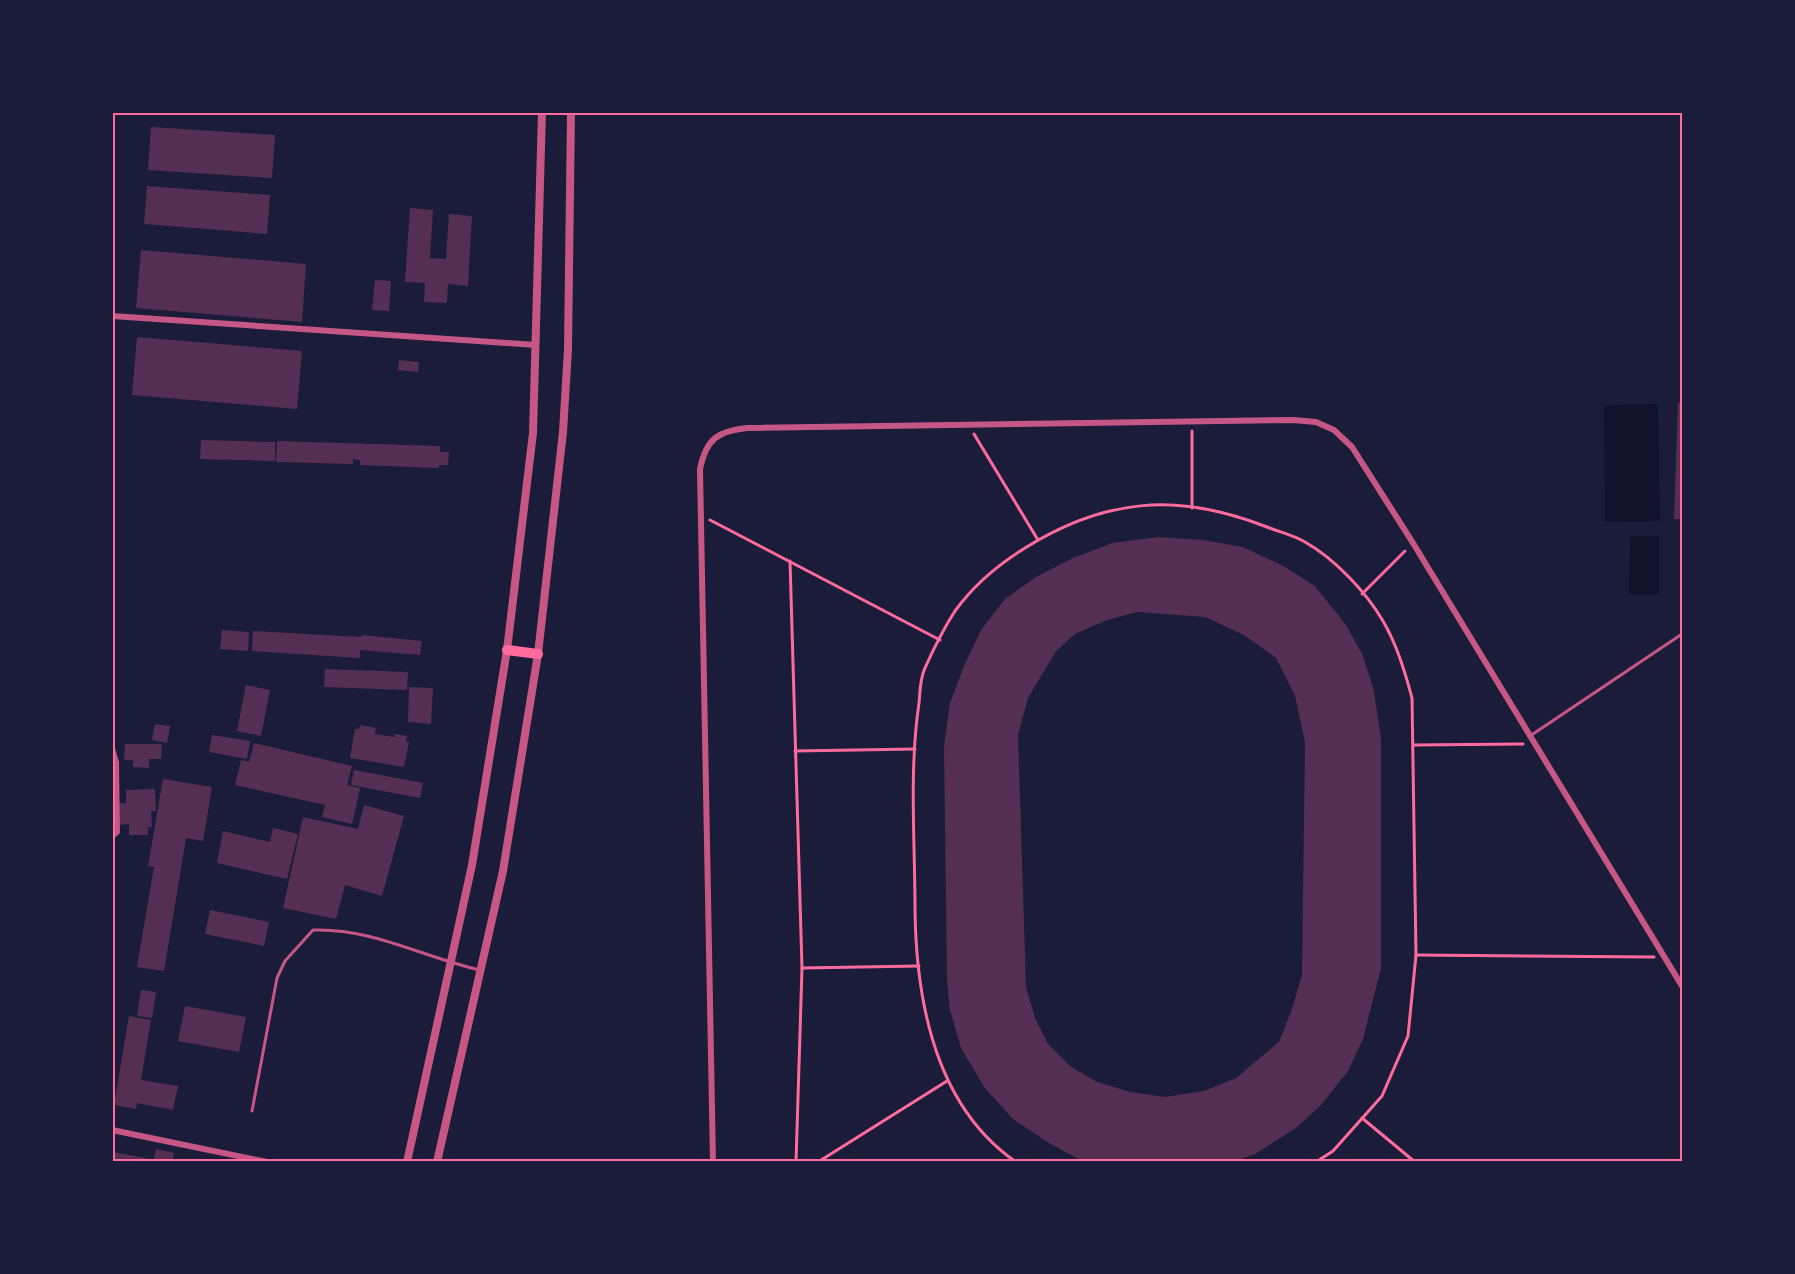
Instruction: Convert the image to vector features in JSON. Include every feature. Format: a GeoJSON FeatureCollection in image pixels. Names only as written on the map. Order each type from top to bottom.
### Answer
{"type":"FeatureCollection","features":[{"type":"Feature","properties":{"kind":"main road"},"geometry":{"type":"LineString","coordinates":[[507,650],[538,654]]}},
{"type":"Feature","properties":{"kind":"street"},"geometry":{"type":"LineString","coordinates":[[407,1161],[488,777],[507,650],[531,444],[542,112]]}},
{"type":"Feature","properties":{"kind":"street"},"geometry":{"type":"LineString","coordinates":[[437,1161],[503,871],[538,654],[566,397],[571,112]]}},
{"type":"Feature","properties":{"kind":"street"},"geometry":{"type":"LineString","coordinates":[[112,316],[536,345]]}},
{"type":"Feature","properties":{"kind":"street"},"geometry":{"type":"LineString","coordinates":[[713,1161],[700,468],[704,451],[714,438],[728,430],[1293,420],[1316,422],[1334,430],[1352,447],[1413,543],[1683,986]]}},
{"type":"Feature","properties":{"kind":"street"},"geometry":{"type":"LineString","coordinates":[[112,749],[116,762],[117,832],[112,836]]}},
{"type":"Feature","properties":{"kind":"street"},"geometry":{"type":"LineString","coordinates":[[112,1130],[267,1161]]}},
{"type":"Feature","properties":{"kind":"lane"},"geometry":{"type":"LineString","coordinates":[[1530,736],[1683,634]]}},
{"type":"Feature","properties":{"kind":"lane"},"geometry":{"type":"LineString","coordinates":[[252,1111],[277,978],[285,961],[313,930],[340,929],[385,939],[450,963],[482,970]]}},
{"type":"Feature","properties":{"kind":"path"},"geometry":{"type":"LineString","coordinates":[[1192,422],[1192,507]]}},
{"type":"Feature","properties":{"kind":"path"},"geometry":{"type":"LineString","coordinates":[[968,425],[1038,540]]}},
{"type":"Feature","properties":{"kind":"path"},"geometry":{"type":"LineString","coordinates":[[1016,1161],[969,1118],[947,1081],[925,1016],[915,941],[915,749],[923,672],[956,610],[1000,564],[1038,540],[1098,512],[1150,504],[1192,507],[1240,516],[1306,542],[1347,575],[1383,620],[1402,662],[1412,698],[1416,955],[1408,1036],[1382,1096],[1333,1151],[1316,1161]]}},
{"type":"Feature","properties":{"kind":"path"},"geometry":{"type":"LineString","coordinates":[[701,514],[940,640]]}},
{"type":"Feature","properties":{"kind":"path"},"geometry":{"type":"LineString","coordinates":[[1362,594],[1413,543]]}},
{"type":"Feature","properties":{"kind":"path"},"geometry":{"type":"LineString","coordinates":[[790,561],[802,968],[796,1161]]}},
{"type":"Feature","properties":{"kind":"path"},"geometry":{"type":"LineString","coordinates":[[1414,745],[1535,744]]}},
{"type":"Feature","properties":{"kind":"path"},"geometry":{"type":"LineString","coordinates":[[795,751],[915,749]]}},
{"type":"Feature","properties":{"kind":"path"},"geometry":{"type":"LineString","coordinates":[[1416,955],[1665,957]]}},
{"type":"Feature","properties":{"kind":"path"},"geometry":{"type":"LineString","coordinates":[[802,968],[919,966]]}},
{"type":"Feature","properties":{"kind":"path"},"geometry":{"type":"LineString","coordinates":[[818,1161],[947,1081]]}},
{"type":"Feature","properties":{"kind":"path"},"geometry":{"type":"LineString","coordinates":[[1362,1118],[1415,1161]]}},
{"type":"Feature","properties":{"kind":"shaded area"},"geometry":{"type":"Polygon","coordinates":[[[1658,404],[1660,521],[1605,522],[1604,405],[1658,404]]]}},
{"type":"Feature","properties":{"kind":"shaded area"},"geometry":{"type":"Polygon","coordinates":[[[1630,536],[1659,536],[1659,595],[1629,595],[1630,536]]]}},
{"type":"Feature","properties":{"kind":"building"},"geometry":{"type":"Polygon","coordinates":[[[151,127],[275,135],[272,178],[148,170],[151,127]]]}},
{"type":"Feature","properties":{"kind":"building"},"geometry":{"type":"Polygon","coordinates":[[[147,186],[270,195],[267,234],[144,224],[147,186]]]}},
{"type":"Feature","properties":{"kind":"building"},"geometry":{"type":"Polygon","coordinates":[[[410,208],[433,210],[430,258],[446,259],[449,214],[472,216],[468,286],[448,284],[447,303],[424,302],[425,283],[405,282],[410,208]]]}},
{"type":"Feature","properties":{"kind":"building"},"geometry":{"type":"Polygon","coordinates":[[[141,250],[306,264],[302,322],[136,308],[141,250]]]}},
{"type":"Feature","properties":{"kind":"building"},"geometry":{"type":"Polygon","coordinates":[[[375,280],[391,281],[389,311],[372,310],[375,280]]]}},
{"type":"Feature","properties":{"kind":"building"},"geometry":{"type":"Polygon","coordinates":[[[137,337],[302,351],[297,409],[132,395],[137,337]]]}},
{"type":"Feature","properties":{"kind":"building"},"geometry":{"type":"Polygon","coordinates":[[[399,360],[419,362],[418,372],[398,370],[399,360]]]}},
{"type":"Feature","properties":{"kind":"building"},"geometry":{"type":"Polygon","coordinates":[[[1678,403],[1682,403],[1682,519],[1674,519],[1678,403]]]}},
{"type":"Feature","properties":{"kind":"building"},"geometry":{"type":"Polygon","coordinates":[[[201,440],[275,442],[275,461],[200,459],[201,440]]]}},
{"type":"Feature","properties":{"kind":"building"},"geometry":{"type":"Polygon","coordinates":[[[277,441],[440,446],[440,452],[449,452],[448,465],[439,465],[439,468],[360,465],[360,460],[353,459],[353,464],[276,462],[277,441]]]}},
{"type":"Feature","properties":{"kind":"building"},"geometry":{"type":"Polygon","coordinates":[[[1159,537],[1203,540],[1243,547],[1285,567],[1315,586],[1346,625],[1363,656],[1374,691],[1381,739],[1381,968],[1363,1039],[1348,1071],[1321,1105],[1296,1128],[1255,1154],[1233,1162],[1084,1162],[1049,1143],[1013,1119],[984,1087],[961,1048],[950,1010],[947,982],[944,746],[950,703],[981,630],[1005,599],[1036,577],[1073,558],[1112,543],[1159,537]],[[1137,612],[1107,620],[1075,634],[1056,651],[1028,698],[1018,735],[1026,987],[1035,1018],[1048,1044],[1070,1066],[1097,1082],[1130,1092],[1165,1097],[1204,1091],[1236,1078],[1279,1042],[1302,975],[1305,742],[1295,696],[1276,658],[1244,635],[1205,617],[1137,612]]]}},
{"type":"Feature","properties":{"kind":"building"},"geometry":{"type":"Polygon","coordinates":[[[222,630],[249,632],[248,651],[220,649],[222,630]]]}},
{"type":"Feature","properties":{"kind":"building"},"geometry":{"type":"Polygon","coordinates":[[[253,631],[361,637],[362,635],[422,641],[420,655],[360,650],[360,658],[252,651],[253,631]]]}},
{"type":"Feature","properties":{"kind":"building"},"geometry":{"type":"Polygon","coordinates":[[[325,669],[408,672],[407,690],[324,687],[325,669]]]}},
{"type":"Feature","properties":{"kind":"building"},"geometry":{"type":"Polygon","coordinates":[[[246,685],[270,690],[261,736],[237,731],[246,685]]]}},
{"type":"Feature","properties":{"kind":"building"},"geometry":{"type":"Polygon","coordinates":[[[409,687],[433,688],[431,724],[408,722],[409,687]]]}},
{"type":"Feature","properties":{"kind":"building"},"geometry":{"type":"Polygon","coordinates":[[[155,724],[170,726],[167,743],[152,740],[155,724]]]}},
{"type":"Feature","properties":{"kind":"building"},"geometry":{"type":"Polygon","coordinates":[[[360,725],[376,728],[375,734],[394,737],[395,734],[407,736],[406,742],[409,742],[404,767],[350,758],[355,729],[359,729],[360,725]]]}},
{"type":"Feature","properties":{"kind":"building"},"geometry":{"type":"Polygon","coordinates":[[[212,735],[250,741],[247,759],[209,752],[212,735]]]}},
{"type":"Feature","properties":{"kind":"building"},"geometry":{"type":"Polygon","coordinates":[[[254,743],[352,766],[347,785],[360,788],[352,824],[322,817],[325,805],[235,785],[241,760],[249,762],[254,743]]]}},
{"type":"Feature","properties":{"kind":"building"},"geometry":{"type":"Polygon","coordinates":[[[125,744],[162,744],[161,759],[149,759],[149,768],[133,767],[133,760],[124,760],[125,744]]]}},
{"type":"Feature","properties":{"kind":"building"},"geometry":{"type":"Polygon","coordinates":[[[354,770],[423,783],[420,798],[351,785],[354,770]]]}},
{"type":"Feature","properties":{"kind":"building"},"geometry":{"type":"Polygon","coordinates":[[[163,779],[212,787],[203,841],[186,838],[164,971],[137,967],[154,867],[148,866],[163,779]]]}},
{"type":"Feature","properties":{"kind":"building"},"geometry":{"type":"Polygon","coordinates":[[[155,789],[156,811],[151,811],[152,827],[148,827],[148,835],[129,835],[129,824],[119,825],[118,803],[126,803],[126,790],[155,789]]]}},
{"type":"Feature","properties":{"kind":"building"},"geometry":{"type":"Polygon","coordinates":[[[364,805],[404,816],[382,896],[345,885],[336,919],[283,908],[303,817],[358,829],[364,805]]]}},
{"type":"Feature","properties":{"kind":"building"},"geometry":{"type":"Polygon","coordinates":[[[273,828],[298,834],[287,879],[217,863],[223,831],[270,842],[273,828]]]}},
{"type":"Feature","properties":{"kind":"building"},"geometry":{"type":"Polygon","coordinates":[[[210,910],[269,922],[264,946],[205,934],[210,910]]]}},
{"type":"Feature","properties":{"kind":"building"},"geometry":{"type":"Polygon","coordinates":[[[141,990],[156,992],[152,1018],[137,1016],[141,990]]]}},
{"type":"Feature","properties":{"kind":"building"},"geometry":{"type":"Polygon","coordinates":[[[185,1006],[246,1017],[239,1052],[178,1041],[185,1006]]]}},
{"type":"Feature","properties":{"kind":"building"},"geometry":{"type":"Polygon","coordinates":[[[129,1016],[151,1020],[141,1080],[178,1086],[173,1110],[137,1103],[136,1109],[114,1105],[129,1016]]]}},
{"type":"Feature","properties":{"kind":"building"},"geometry":{"type":"Polygon","coordinates":[[[156,1149],[174,1153],[173,1162],[153,1162],[156,1149]]]}},
{"type":"Feature","properties":{"kind":"building"},"geometry":{"type":"Polygon","coordinates":[[[113,1152],[151,1159],[151,1162],[112,1162],[113,1152]]]}}]}
